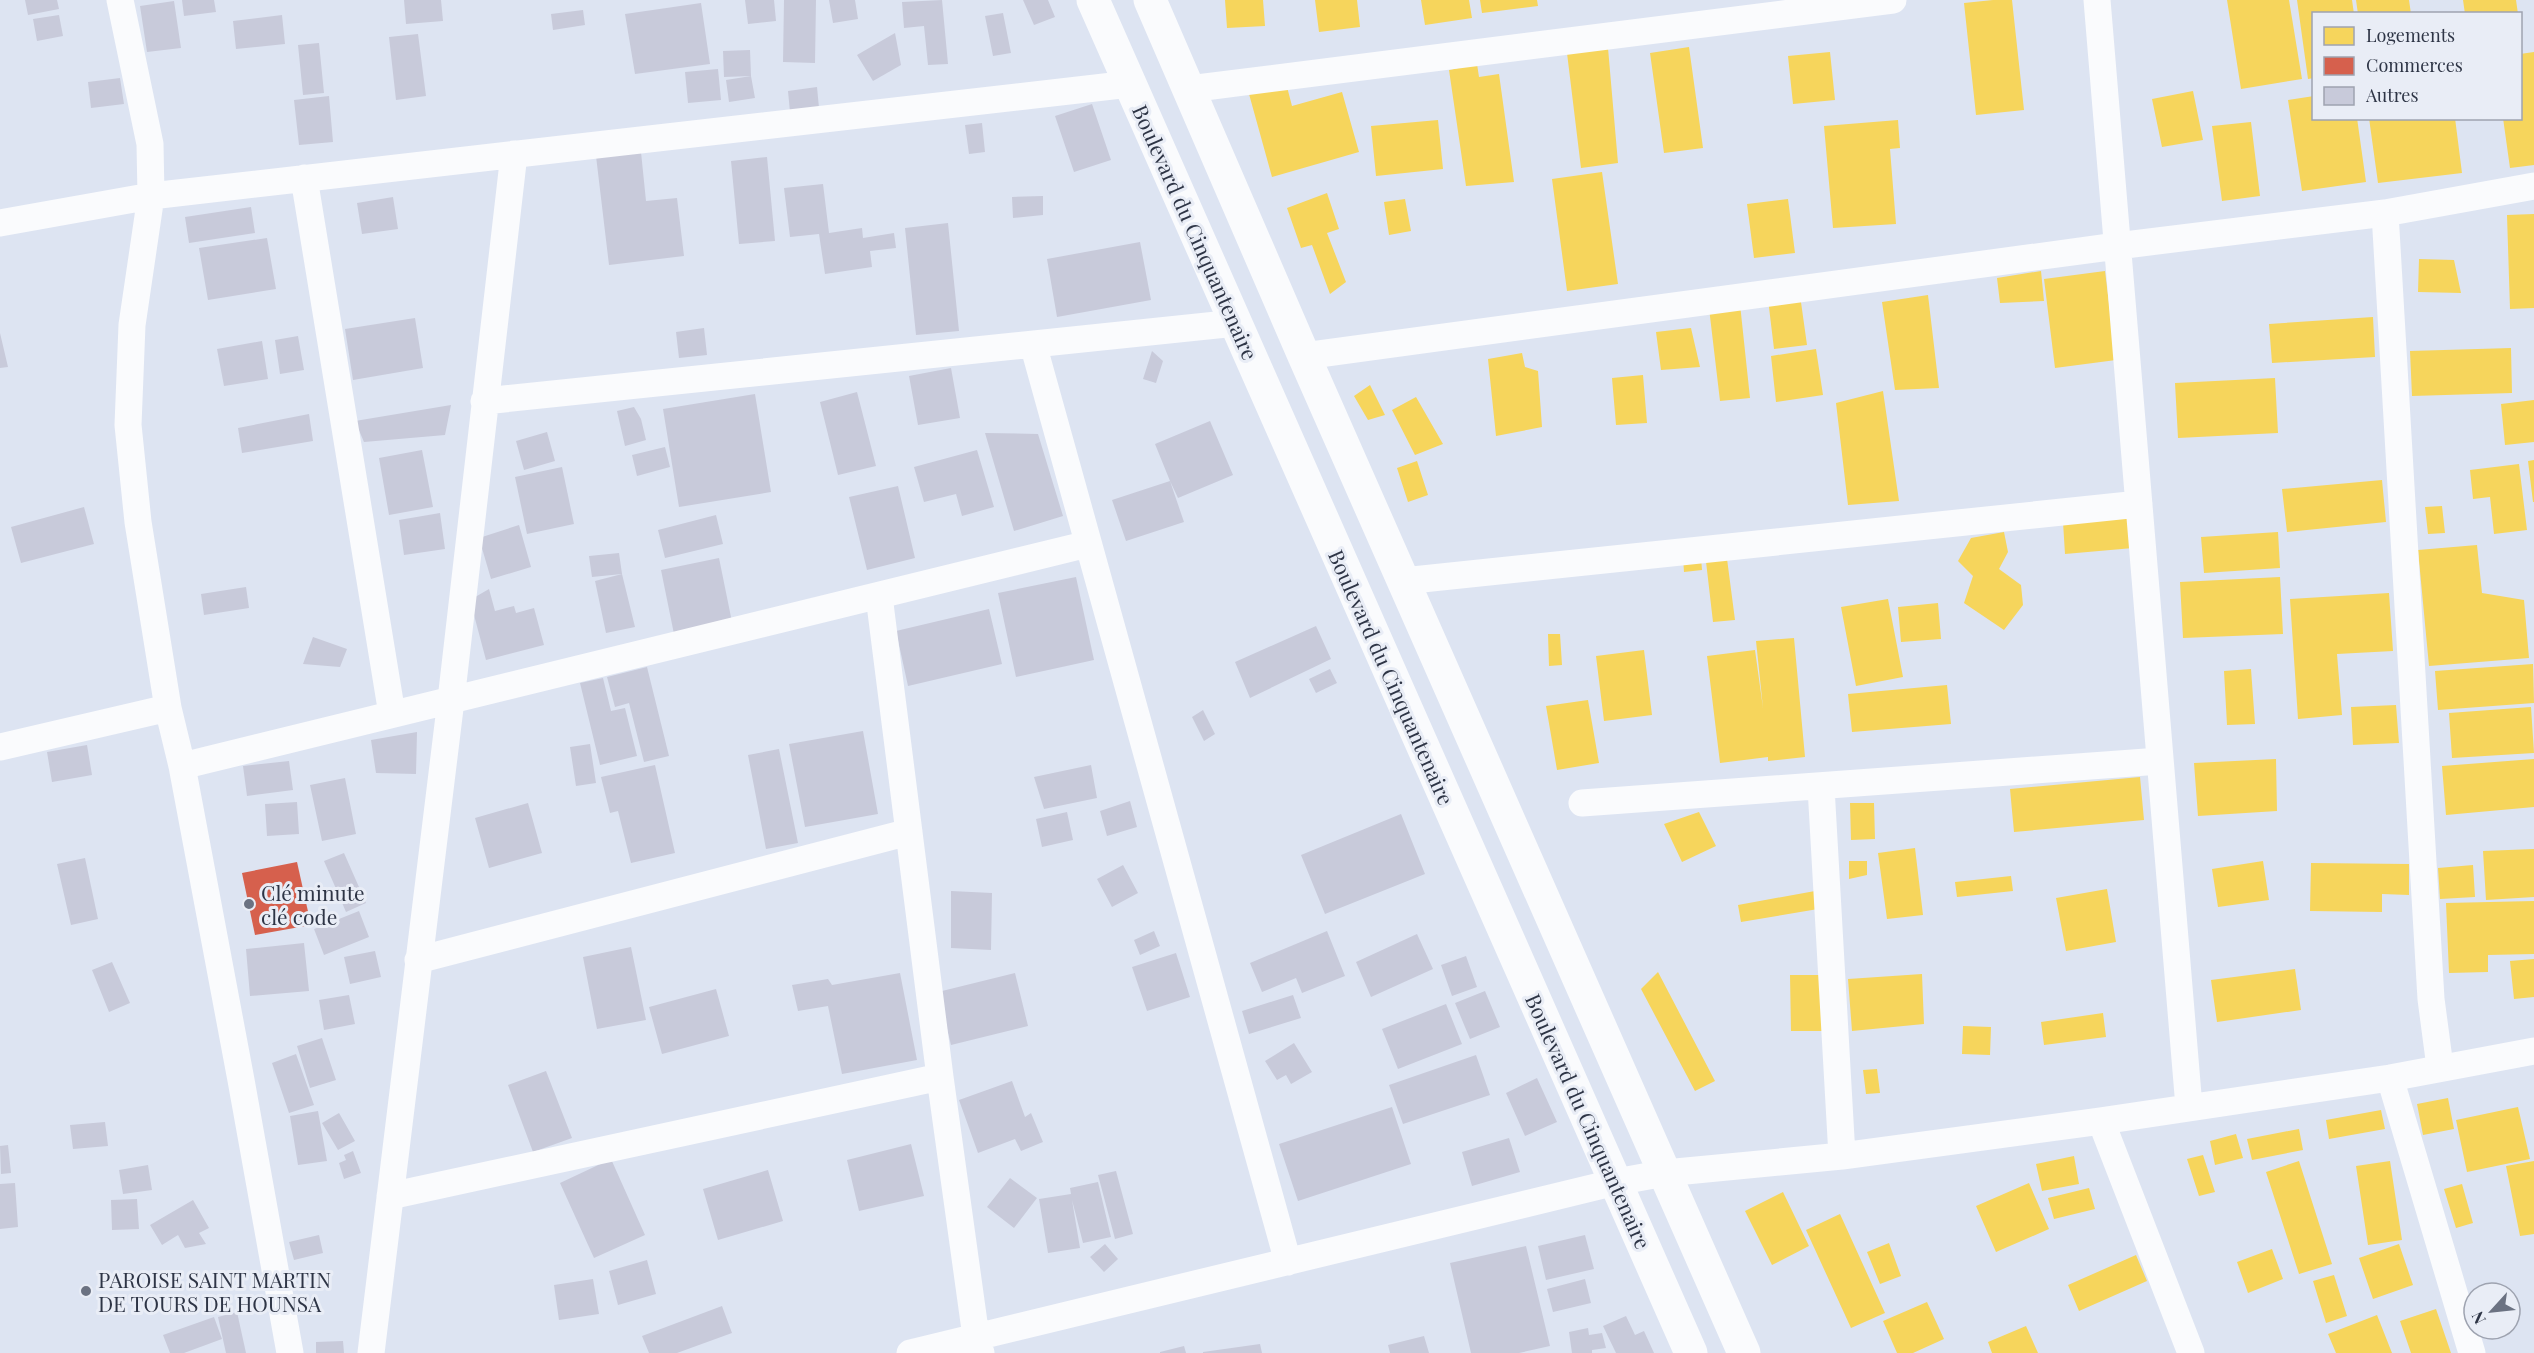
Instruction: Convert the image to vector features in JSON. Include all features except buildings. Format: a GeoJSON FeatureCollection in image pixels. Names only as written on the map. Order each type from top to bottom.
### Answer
{"type":"FeatureCollection","features":[{"type":"Feature","properties":{"kind":"main road","name":"Boulevard du Cinquantenaire"},"geometry":{"type":"LineString","coordinates":[[1093,0],[1691,1353]]}},
{"type":"Feature","properties":{"kind":"main road"},"geometry":{"type":"LineString","coordinates":[[1150,0],[1304,356],[1744,1353]]}},
{"type":"Feature","properties":{"kind":"street"},"geometry":{"type":"LineString","coordinates":[[120,0],[150,144],[151,196],[132,325],[128,425],[138,522],[168,708],[182,766],[290,1353]]}},
{"type":"Feature","properties":{"kind":"street"},"geometry":{"type":"LineString","coordinates":[[1189,89],[1893,0]]}},
{"type":"Feature","properties":{"kind":"street"},"geometry":{"type":"LineString","coordinates":[[2097,0],[2189,1107]]}},
{"type":"Feature","properties":{"kind":"street"},"geometry":{"type":"LineString","coordinates":[[0,222],[151,196],[1130,84]]}},
{"type":"Feature","properties":{"kind":"street"},"geometry":{"type":"LineString","coordinates":[[371,1353],[451,700],[514,154]]}},
{"type":"Feature","properties":{"kind":"street"},"geometry":{"type":"LineString","coordinates":[[304,178],[392,714]]}},
{"type":"Feature","properties":{"kind":"street"},"geometry":{"type":"LineString","coordinates":[[1304,356],[2117,246],[2385,213],[2534,186]]}},
{"type":"Feature","properties":{"kind":"street"},"geometry":{"type":"LineString","coordinates":[[2385,213],[2431,999],[2440,1067]]}},
{"type":"Feature","properties":{"kind":"street"},"geometry":{"type":"LineString","coordinates":[[484,401],[1236,322]]}},
{"type":"Feature","properties":{"kind":"street"},"geometry":{"type":"LineString","coordinates":[[1033,344],[1288,1262]]}},
{"type":"Feature","properties":{"kind":"street"},"geometry":{"type":"LineString","coordinates":[[1403,581],[2139,504]]}},
{"type":"Feature","properties":{"kind":"street"},"geometry":{"type":"LineString","coordinates":[[182,766],[1088,544]]}},
{"type":"Feature","properties":{"kind":"street"},"geometry":{"type":"LineString","coordinates":[[879,596],[940,1077],[978,1345]]}},
{"type":"Feature","properties":{"kind":"street"},"geometry":{"type":"LineString","coordinates":[[0,747],[168,708]]}},
{"type":"Feature","properties":{"kind":"street"},"geometry":{"type":"LineString","coordinates":[[1582,803],[2160,761]]}},
{"type":"Feature","properties":{"kind":"street"},"geometry":{"type":"LineString","coordinates":[[1821,787],[1842,1156]]}},
{"type":"Feature","properties":{"kind":"street"},"geometry":{"type":"LineString","coordinates":[[418,960],[909,832]]}},
{"type":"Feature","properties":{"kind":"street"},"geometry":{"type":"LineString","coordinates":[[910,1353],[978,1345],[1288,1262],[1616,1182],[1665,1173],[1842,1156],[2101,1120],[2390,1078],[2534,1051]]}},
{"type":"Feature","properties":{"kind":"street"},"geometry":{"type":"LineString","coordinates":[[390,1196],[940,1077]]}},
{"type":"Feature","properties":{"kind":"street"},"geometry":{"type":"LineString","coordinates":[[2390,1078],[2472,1353]]}},
{"type":"Feature","properties":{"kind":"street"},"geometry":{"type":"LineString","coordinates":[[2101,1120],[2191,1353]]}},
{"type":"Feature","properties":{"kind":"place","name":"Clé minute clé code"},"geometry":{"type":"Point","coordinates":[249,904]}},
{"type":"Feature","properties":{"kind":"place","name":"PAROISE SAINT MARTIN DE TOURS DE HOUNSA"},"geometry":{"type":"Point","coordinates":[86,1291]}}]}
